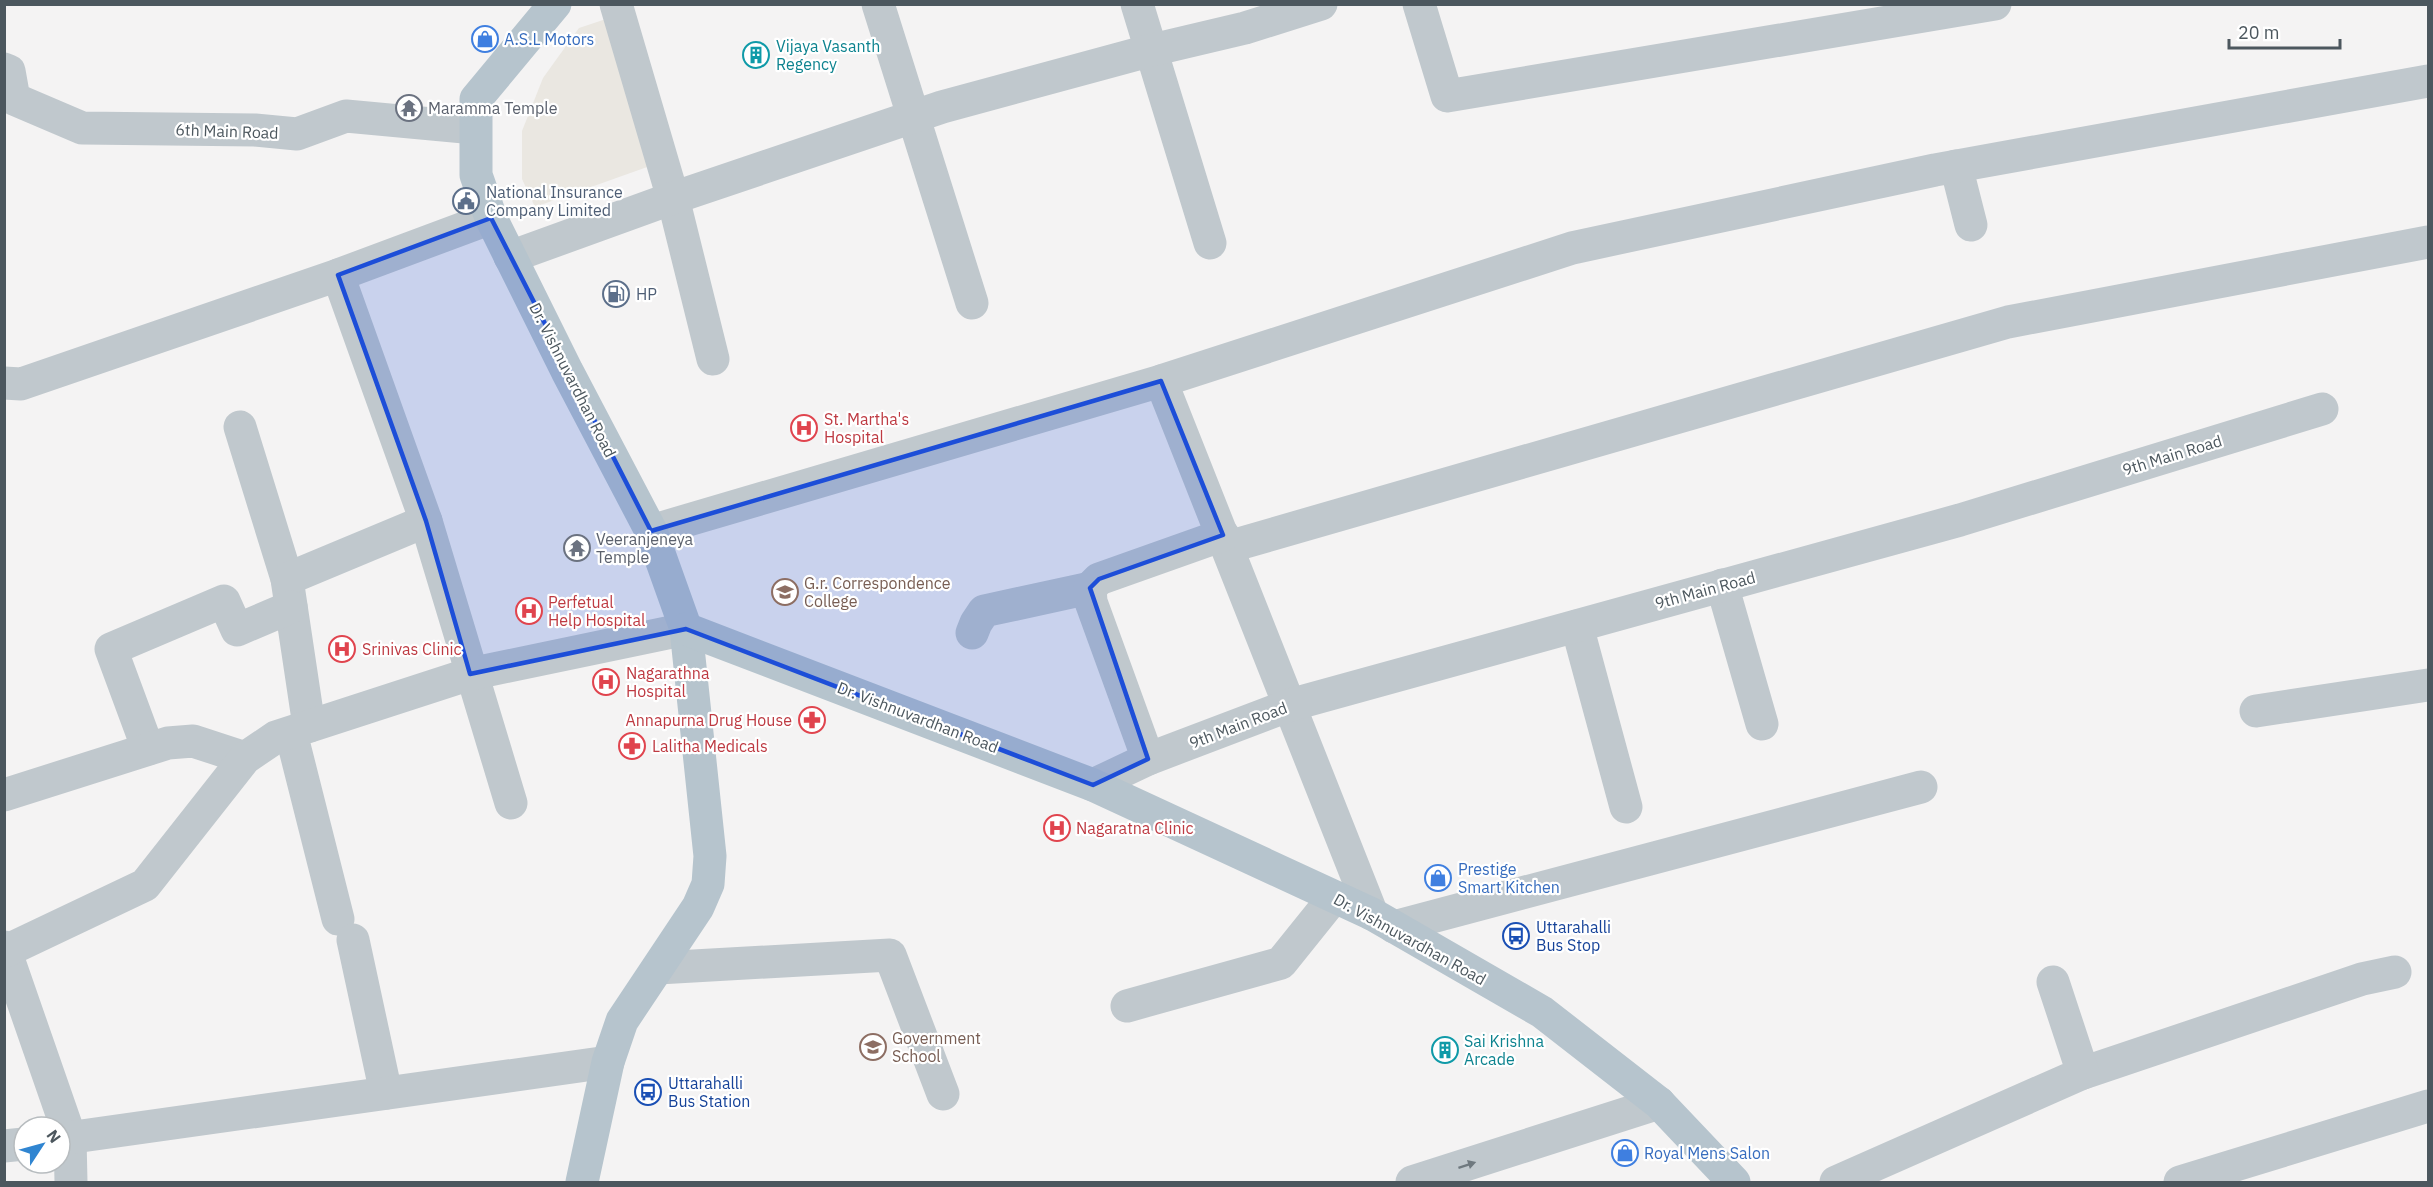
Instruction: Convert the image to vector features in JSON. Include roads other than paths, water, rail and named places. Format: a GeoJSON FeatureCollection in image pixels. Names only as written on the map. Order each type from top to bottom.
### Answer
{"type":"FeatureCollection","features":[{"type":"Feature","properties":{"kind":"main road","name":"Dr. Vishnuvardhan Road"},"geometry":{"type":"LineString","coordinates":[[555,4],[476,99],[476,175],[491,218],[567,371],[651,531],[687,629],[1093,785],[1383,920],[1542,1012],[1659,1103],[1734,1182]]}},
{"type":"Feature","properties":{"kind":"main road"},"geometry":{"type":"LineString","coordinates":[[582,1182],[608,1062],[622,1021],[698,907],[708,884],[710,856],[687,629]]}},
{"type":"Feature","properties":{"kind":"street"},"geometry":{"type":"LineString","coordinates":[[616,4],[673,198],[713,359]]}},
{"type":"Feature","properties":{"kind":"street"},"geometry":{"type":"LineString","coordinates":[[878,4],[972,303]]}},
{"type":"Feature","properties":{"kind":"street"},"geometry":{"type":"LineString","coordinates":[[1137,4],[1210,243]]}},
{"type":"Feature","properties":{"kind":"street"},"geometry":{"type":"LineString","coordinates":[[1419,4],[1447,96],[1995,4]]}},
{"type":"Feature","properties":{"kind":"street"},"geometry":{"type":"LineString","coordinates":[[510,256],[912,117],[1152,50],[1245,28],[1317,5]]}},
{"type":"Feature","properties":{"kind":"street","name":"6th Main Road"},"geometry":{"type":"LineString","coordinates":[[4,69],[9,71],[14,99],[82,128],[255,130],[297,134],[346,116],[475,128]]}},
{"type":"Feature","properties":{"kind":"street"},"geometry":{"type":"LineString","coordinates":[[651,531],[1161,381],[1572,248],[1956,166],[2428,81]]}},
{"type":"Feature","properties":{"kind":"street"},"geometry":{"type":"LineString","coordinates":[[1956,166],[1971,225]]}},
{"type":"Feature","properties":{"kind":"street"},"geometry":{"type":"LineString","coordinates":[[4,383],[21,384],[338,275],[491,218]]}},
{"type":"Feature","properties":{"kind":"street"},"geometry":{"type":"LineString","coordinates":[[972,633],[975,623],[984,611],[1090,588],[1099,579],[1226,541],[2008,322],[2428,242]]}},
{"type":"Feature","properties":{"kind":"street"},"geometry":{"type":"LineString","coordinates":[[338,275],[426,521],[470,674],[511,803]]}},
{"type":"Feature","properties":{"kind":"street"},"geometry":{"type":"LineString","coordinates":[[1161,381],[1290,705],[1383,920],[1921,787]]}},
{"type":"Feature","properties":{"kind":"street","name":"9th Main Road"},"geometry":{"type":"LineString","coordinates":[[1093,785],[1148,759],[1290,705],[1971,516],[2322,409]]}},
{"type":"Feature","properties":{"kind":"street"},"geometry":{"type":"LineString","coordinates":[[240,427],[289,593],[300,730],[345,929],[386,1093]]}},
{"type":"Feature","properties":{"kind":"street"},"geometry":{"type":"LineString","coordinates":[[148,749],[111,649],[224,601],[237,630],[289,593],[426,521]]}},
{"type":"Feature","properties":{"kind":"street"},"geometry":{"type":"LineString","coordinates":[[1722,585],[1762,724]]}},
{"type":"Feature","properties":{"kind":"street"},"geometry":{"type":"LineString","coordinates":[[1090,588],[1091,602],[1148,759]]}},
{"type":"Feature","properties":{"kind":"street"},"geometry":{"type":"LineString","coordinates":[[1577,626],[1626,807]]}},
{"type":"Feature","properties":{"kind":"street"},"geometry":{"type":"LineString","coordinates":[[57,1115],[7,963],[146,885],[245,758],[276,737],[470,674],[687,629]]}},
{"type":"Feature","properties":{"kind":"street"},"geometry":{"type":"LineString","coordinates":[[2256,711],[2428,685]]}},
{"type":"Feature","properties":{"kind":"street"},"geometry":{"type":"LineString","coordinates":[[4,795],[168,742],[193,741],[245,758]]}},
{"type":"Feature","properties":{"kind":"street"},"geometry":{"type":"LineString","coordinates":[[1127,1006],[1281,963],[1334,897]]}},
{"type":"Feature","properties":{"kind":"street"},"geometry":{"type":"LineString","coordinates":[[658,968],[890,955],[943,1094]]}},
{"type":"Feature","properties":{"kind":"street"},"geometry":{"type":"LineString","coordinates":[[1836,1182],[2084,1073],[2362,979],[2395,972]]}},
{"type":"Feature","properties":{"kind":"street"},"geometry":{"type":"LineString","coordinates":[[2053,982],[2084,1073]]}},
{"type":"Feature","properties":{"kind":"street"},"geometry":{"type":"LineString","coordinates":[[72,1137],[608,1062]]}},
{"type":"Feature","properties":{"kind":"street"},"geometry":{"type":"LineString","coordinates":[[1412,1182],[1659,1103]]}},
{"type":"Feature","properties":{"kind":"street"},"geometry":{"type":"LineString","coordinates":[[2180,1182],[2428,1106]]}},
{"type":"Feature","properties":{"kind":"place","name":"A.S.L Motors"},"geometry":{"type":"Point","coordinates":[485,39]}},
{"type":"Feature","properties":{"kind":"place","name":"Vijaya Vasanth Regency"},"geometry":{"type":"Point","coordinates":[756,55]}},
{"type":"Feature","properties":{"kind":"place","name":"Maramma Temple"},"geometry":{"type":"Point","coordinates":[409,108]}},
{"type":"Feature","properties":{"kind":"place","name":"National Insurance Company Limited"},"geometry":{"type":"Point","coordinates":[466,201]}},
{"type":"Feature","properties":{"kind":"place","name":"HP"},"geometry":{"type":"Point","coordinates":[616,294]}},
{"type":"Feature","properties":{"kind":"place","name":"St. Martha's Hospital"},"geometry":{"type":"Point","coordinates":[804,428]}},
{"type":"Feature","properties":{"kind":"place","name":"Veeranjeneya Temple"},"geometry":{"type":"Point","coordinates":[577,548]}},
{"type":"Feature","properties":{"kind":"place","name":"G.r. Correspondence College"},"geometry":{"type":"Point","coordinates":[785,592]}},
{"type":"Feature","properties":{"kind":"place","name":"Perfetual Help Hospital"},"geometry":{"type":"Point","coordinates":[529,611]}},
{"type":"Feature","properties":{"kind":"place","name":"Srinivas Clinic"},"geometry":{"type":"Point","coordinates":[342,649]}},
{"type":"Feature","properties":{"kind":"place","name":"Nagarathna Hospital"},"geometry":{"type":"Point","coordinates":[606,682]}},
{"type":"Feature","properties":{"kind":"place","name":"Annapurna Drug House"},"geometry":{"type":"Point","coordinates":[812,720]}},
{"type":"Feature","properties":{"kind":"place","name":"Lalitha Medicals"},"geometry":{"type":"Point","coordinates":[632,746]}},
{"type":"Feature","properties":{"kind":"place","name":"Nagaratna Clinic"},"geometry":{"type":"Point","coordinates":[1057,828]}},
{"type":"Feature","properties":{"kind":"place","name":"Prestige Smart Kitchen"},"geometry":{"type":"Point","coordinates":[1438,878]}},
{"type":"Feature","properties":{"kind":"place","name":"Uttarahalli Bus Stop"},"geometry":{"type":"Point","coordinates":[1516,936]}},
{"type":"Feature","properties":{"kind":"place","name":"Government School"},"geometry":{"type":"Point","coordinates":[873,1047]}},
{"type":"Feature","properties":{"kind":"place","name":"Sai Krishna Arcade"},"geometry":{"type":"Point","coordinates":[1445,1050]}},
{"type":"Feature","properties":{"kind":"place","name":"Uttarahalli Bus Station"},"geometry":{"type":"Point","coordinates":[648,1092]}},
{"type":"Feature","properties":{"kind":"place","name":"Royal Mens Salon"},"geometry":{"type":"Point","coordinates":[1625,1153]}}]}
